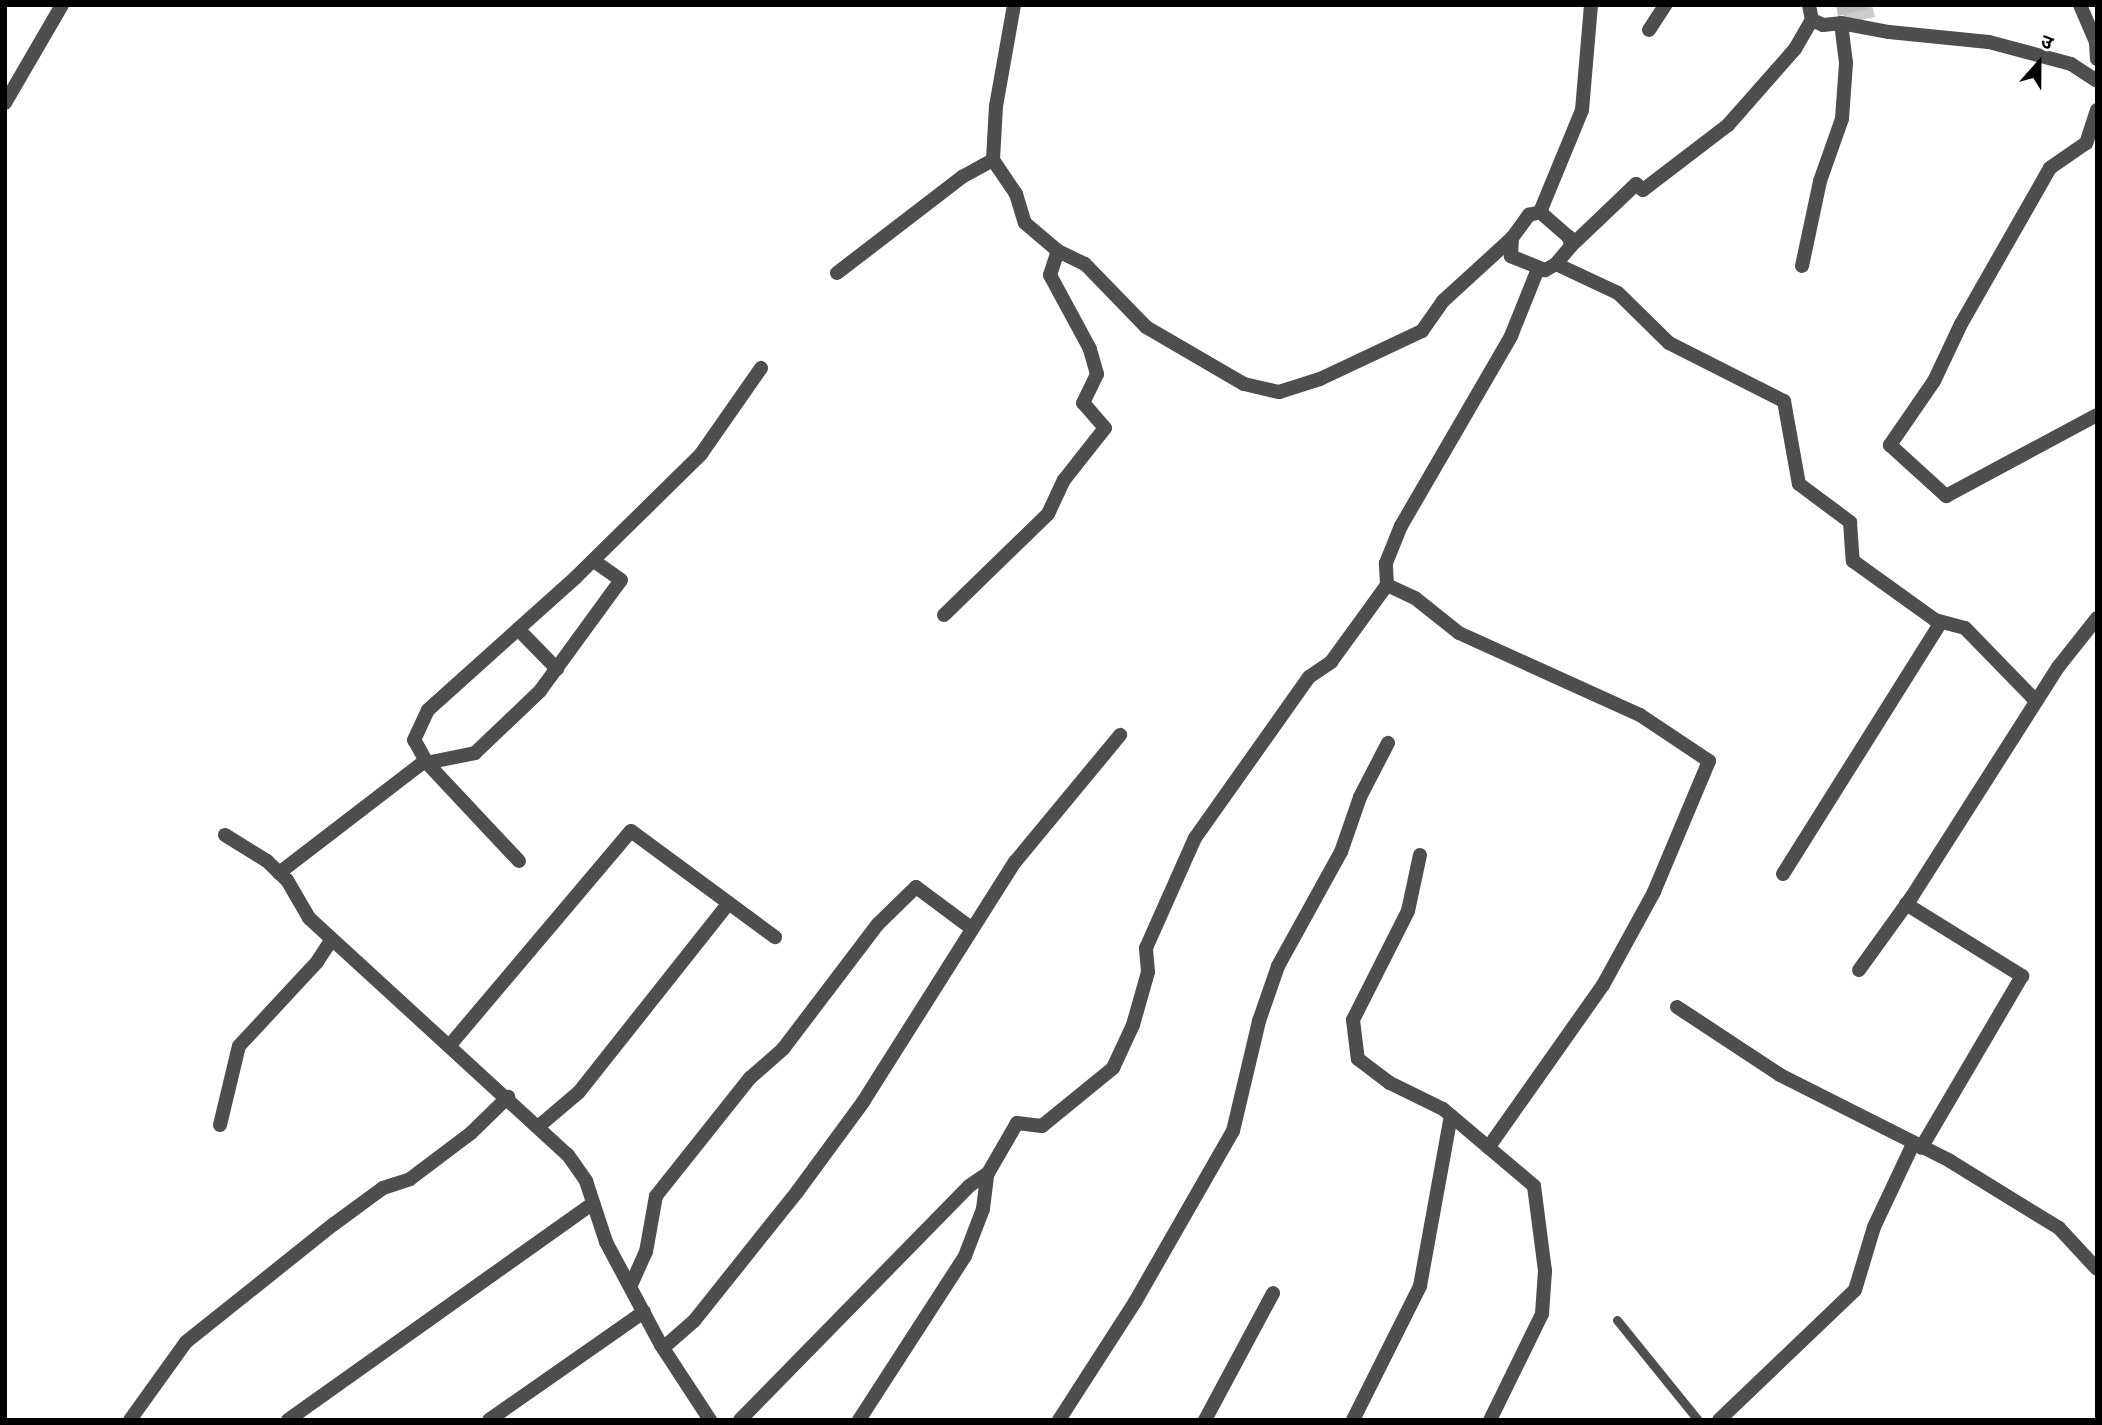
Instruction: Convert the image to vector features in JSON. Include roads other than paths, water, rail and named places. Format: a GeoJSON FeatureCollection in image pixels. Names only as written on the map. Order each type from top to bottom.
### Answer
{"type":"FeatureCollection","features":[{"type":"Feature","properties":{"kind":"street"},"geometry":{"type":"LineString","coordinates":[[5,103],[62,5]]}},
{"type":"Feature","properties":{"kind":"street"},"geometry":{"type":"LineString","coordinates":[[1014,5],[996,106],[993,160],[1016,194],[1025,223],[1058,251],[1085,264],[1146,327],[1244,384],[1279,391],[1320,379],[1422,331],[1443,301],[1513,239],[1529,215],[1539,212]]}},
{"type":"Feature","properties":{"kind":"street"},"geometry":{"type":"LineString","coordinates":[[1539,212],[1582,110],[1591,5]]}},
{"type":"Feature","properties":{"kind":"street"},"geometry":{"type":"LineString","coordinates":[[1649,30],[1665,5]]}},
{"type":"Feature","properties":{"kind":"street"},"geometry":{"type":"LineString","coordinates":[[1556,264],[1570,246],[1636,184],[1643,190],[1728,125],[1796,49],[1812,20],[1810,5]]}},
{"type":"Feature","properties":{"kind":"street"},"geometry":{"type":"LineString","coordinates":[[2080,5],[2096,43],[2097,59]]}},
{"type":"Feature","properties":{"kind":"street"},"geometry":{"type":"LineString","coordinates":[[1812,20],[1823,25],[1841,23],[1889,32],[1989,41],[2071,64],[2096,79]]}},
{"type":"Feature","properties":{"kind":"street"},"geometry":{"type":"LineString","coordinates":[[1802,266],[1820,181],[1842,119],[1846,63],[1841,23]]}},
{"type":"Feature","properties":{"kind":"street"},"geometry":{"type":"LineString","coordinates":[[2097,110],[2086,143],[2050,168],[1961,324],[1934,381],[1890,445],[1946,496],[2097,415]]}},
{"type":"Feature","properties":{"kind":"street"},"geometry":{"type":"LineString","coordinates":[[837,273],[962,177],[993,160]]}},
{"type":"Feature","properties":{"kind":"street"},"geometry":{"type":"LineString","coordinates":[[1539,212],[1569,237],[1570,246]]}},
{"type":"Feature","properties":{"kind":"street"},"geometry":{"type":"LineString","coordinates":[[1513,239],[1511,256],[1538,268],[1556,264],[1618,293],[1669,343],[1784,401],[1800,484],[1850,522],[1853,561],[1941,622],[1965,628],[2036,701]]}},
{"type":"Feature","properties":{"kind":"street"},"geometry":{"type":"LineString","coordinates":[[944,615],[1048,514],[1064,480],[1105,428],[1083,403],[1097,374],[1090,349],[1050,275],[1058,251]]}},
{"type":"Feature","properties":{"kind":"street"},"geometry":{"type":"LineString","coordinates":[[859,1420],[965,1256],[983,1209],[988,1173],[1017,1123],[1042,1126],[1113,1068],[1133,1025],[1148,972],[1146,948],[1195,838],[1309,677],[1331,662],[1387,585],[1386,563],[1401,526],[1511,336],[1538,268]]}},
{"type":"Feature","properties":{"kind":"street"},"geometry":{"type":"LineString","coordinates":[[519,861],[427,763],[414,740],[428,710],[594,561],[701,454],[761,368]]}},
{"type":"Feature","properties":{"kind":"street"},"geometry":{"type":"LineString","coordinates":[[279,873],[427,763],[475,753],[557,669],[621,580],[594,561]]}},
{"type":"Feature","properties":{"kind":"street"},"geometry":{"type":"LineString","coordinates":[[1387,585],[1415,598],[1459,634],[1630,710],[1709,761],[1654,892],[1603,985],[1488,1148]]}},
{"type":"Feature","properties":{"kind":"street"},"geometry":{"type":"LineString","coordinates":[[1859,970],[1906,904],[2036,701],[2097,618]]}},
{"type":"Feature","properties":{"kind":"street"},"geometry":{"type":"LineString","coordinates":[[1783,874],[1941,622]]}},
{"type":"Feature","properties":{"kind":"street"},"geometry":{"type":"LineString","coordinates":[[518,629],[557,669]]}},
{"type":"Feature","properties":{"kind":"street"},"geometry":{"type":"LineString","coordinates":[[663,1349],[694,1321],[805,1182],[863,1102],[1015,862],[1120,735]]}},
{"type":"Feature","properties":{"kind":"street"},"geometry":{"type":"LineString","coordinates":[[1059,1420],[1135,1302],[1233,1131],[1259,1021],[1278,966],[1341,852],[1360,797],[1388,743]]}},
{"type":"Feature","properties":{"kind":"street"},"geometry":{"type":"LineString","coordinates":[[450,1045],[631,831],[775,937]]}},
{"type":"Feature","properties":{"kind":"street"},"geometry":{"type":"LineString","coordinates":[[225,835],[279,873],[309,918],[508,1097],[574,1164],[593,1203],[606,1242],[703,1418]]}},
{"type":"Feature","properties":{"kind":"street"},"geometry":{"type":"LineString","coordinates":[[1420,855],[1408,911],[1353,1020],[1358,1059],[1451,1116],[1534,1186],[1545,1271],[1542,1314],[1490,1420]]}},
{"type":"Feature","properties":{"kind":"street"},"geometry":{"type":"LineString","coordinates":[[631,1285],[646,1252],[656,1196],[750,1078],[783,1049],[878,924],[916,887],[971,928]]}},
{"type":"Feature","properties":{"kind":"street"},"geometry":{"type":"LineString","coordinates":[[539,1126],[579,1092],[729,903]]}},
{"type":"Feature","properties":{"kind":"street"},"geometry":{"type":"LineString","coordinates":[[1719,1420],[1856,1290],[1874,1227],[1917,1146],[2022,976],[1906,904]]}},
{"type":"Feature","properties":{"kind":"street"},"geometry":{"type":"LineString","coordinates":[[220,1125],[239,1046],[317,962],[332,939]]}},
{"type":"Feature","properties":{"kind":"street"},"geometry":{"type":"LineString","coordinates":[[1677,1007],[1780,1075],[1917,1146],[2059,1228],[2097,1269]]}},
{"type":"Feature","properties":{"kind":"street"},"geometry":{"type":"LineString","coordinates":[[130,1420],[186,1342],[383,1188],[410,1179],[471,1133],[508,1097]]}},
{"type":"Feature","properties":{"kind":"street"},"geometry":{"type":"LineString","coordinates":[[1353,1420],[1420,1286],[1451,1116]]}},
{"type":"Feature","properties":{"kind":"street"},"geometry":{"type":"LineString","coordinates":[[740,1420],[969,1186],[988,1173]]}},
{"type":"Feature","properties":{"kind":"street"},"geometry":{"type":"LineString","coordinates":[[288,1420],[593,1203]]}},
{"type":"Feature","properties":{"kind":"street"},"geometry":{"type":"LineString","coordinates":[[1205,1420],[1273,1293]]}},
{"type":"Feature","properties":{"kind":"street"},"geometry":{"type":"LineString","coordinates":[[489,1420],[644,1312]]}},
{"type":"Feature","properties":{"kind":"lane"},"geometry":{"type":"LineString","coordinates":[[1617,1320],[1698,1420]]}}]}
